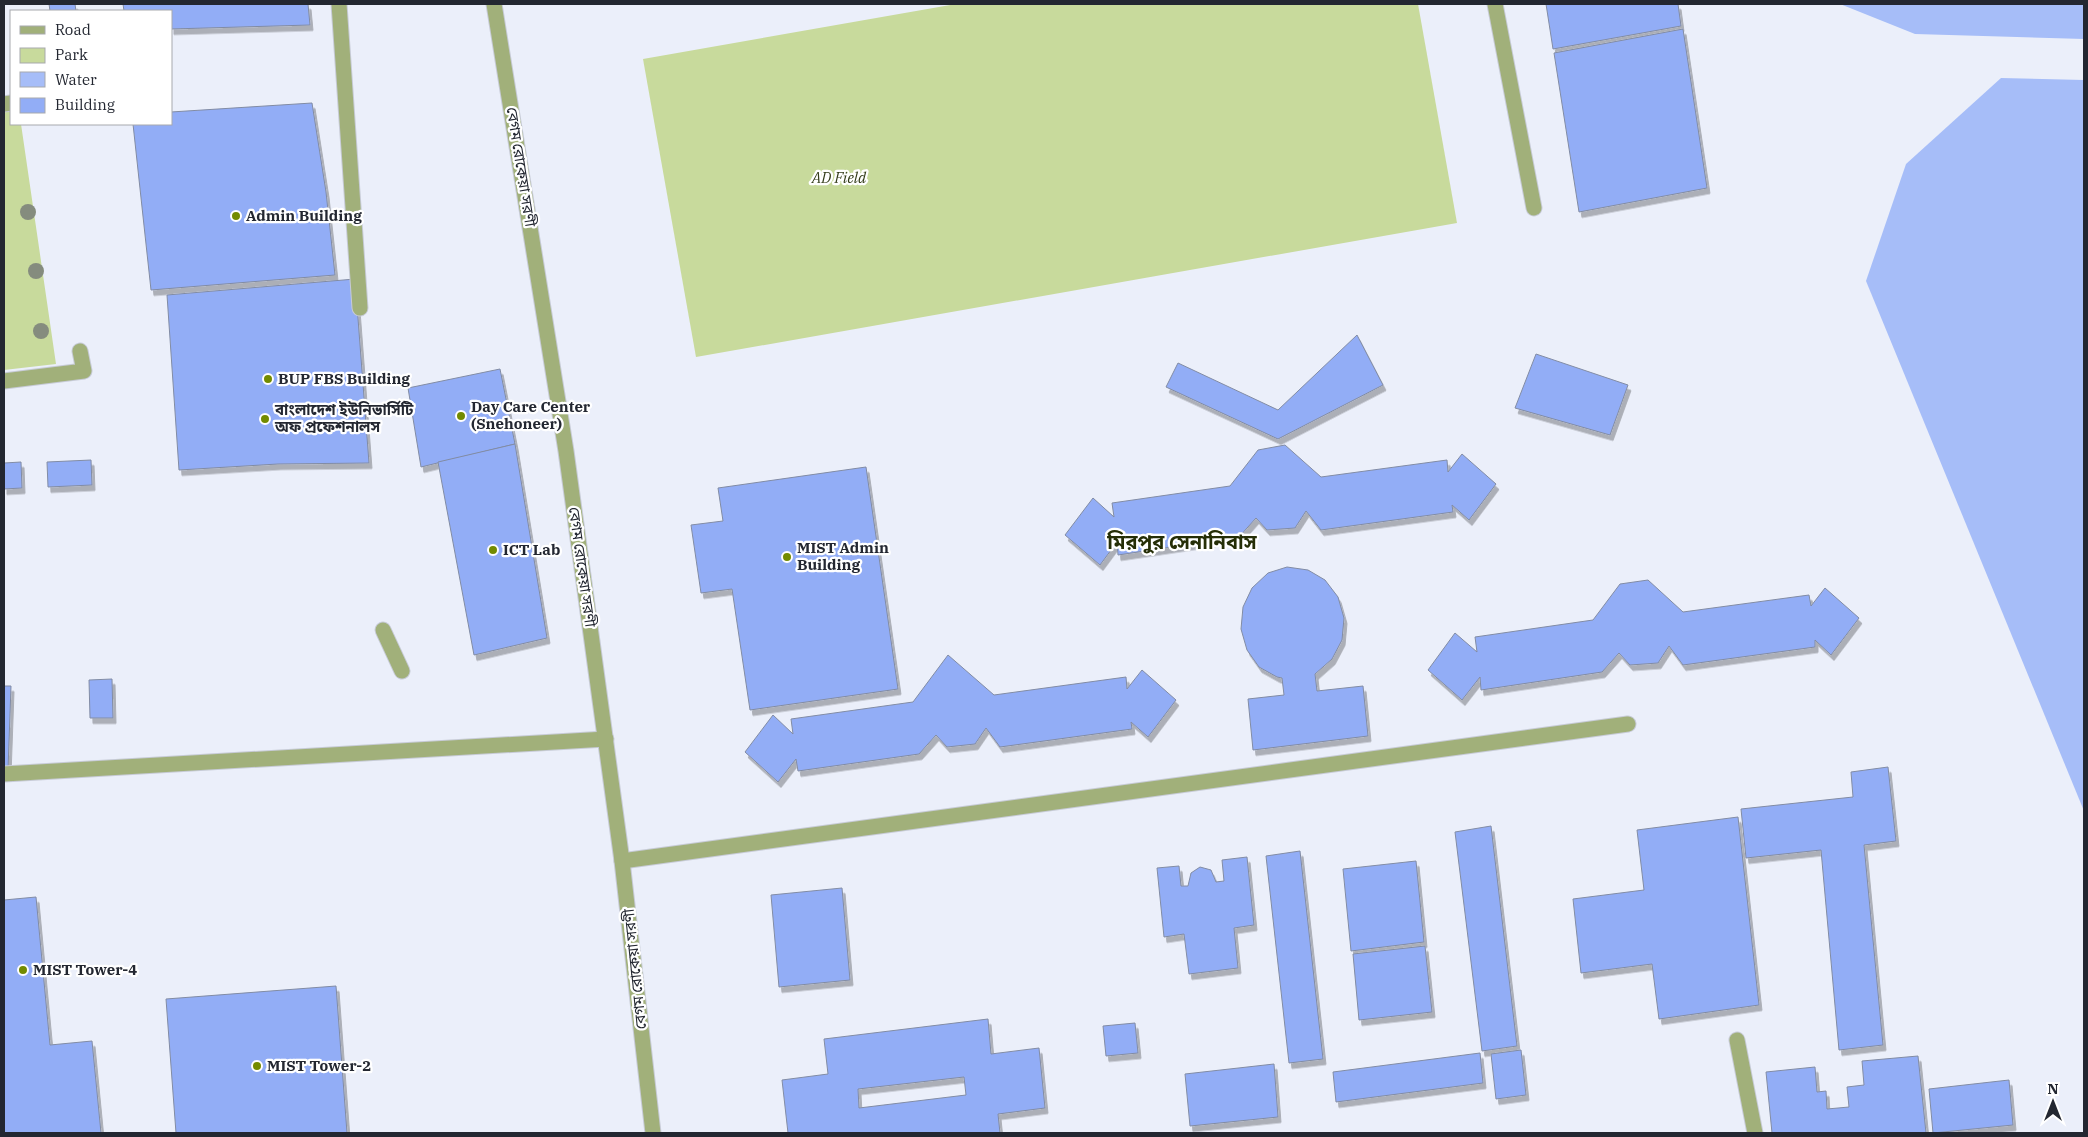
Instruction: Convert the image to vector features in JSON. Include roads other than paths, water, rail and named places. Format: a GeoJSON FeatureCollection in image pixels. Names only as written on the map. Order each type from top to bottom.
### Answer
{"type":"FeatureCollection","features":[{"type":"Feature","properties":{"kind":"street"},"geometry":{"type":"LineString","coordinates":[[339,4],[360,308]]}},
{"type":"Feature","properties":{"kind":"street","name":"বেগম রোকেয়া সরণী"},"geometry":{"type":"LineString","coordinates":[[494,4],[566,451],[622,861],[653,1133]]}},
{"type":"Feature","properties":{"kind":"street"},"geometry":{"type":"LineString","coordinates":[[1495,4],[1534,208]]}},
{"type":"Feature","properties":{"kind":"street"},"geometry":{"type":"LineString","coordinates":[[4,381],[84,371],[80,351]]}},
{"type":"Feature","properties":{"kind":"street"},"geometry":{"type":"LineString","coordinates":[[383,630],[402,671]]}},
{"type":"Feature","properties":{"kind":"street"},"geometry":{"type":"LineString","coordinates":[[622,861],[1628,724]]}},
{"type":"Feature","properties":{"kind":"street"},"geometry":{"type":"LineString","coordinates":[[4,774],[606,739]]}},
{"type":"Feature","properties":{"kind":"street"},"geometry":{"type":"LineString","coordinates":[[1737,1040],[1755,1133]]}},
{"type":"Feature","properties":{"kind":"water"},"geometry":{"type":"Polygon","coordinates":[[[1840,4],[2084,4],[2084,39],[1915,34],[1840,4]]]}},
{"type":"Feature","properties":{"kind":"water"},"geometry":{"type":"Polygon","coordinates":[[[2001,78],[2084,80],[2084,811],[1866,281],[1906,164],[2001,78]]]}},
{"type":"Feature","properties":{"kind":"place","name":"Admin Building"},"geometry":{"type":"Point","coordinates":[236,216]}},
{"type":"Feature","properties":{"kind":"place","name":"BUP FBS Building"},"geometry":{"type":"Point","coordinates":[268,379]}},
{"type":"Feature","properties":{"kind":"place","name":"Day Care Center (Snehoneer)"},"geometry":{"type":"Point","coordinates":[461,416]}},
{"type":"Feature","properties":{"kind":"place","name":"বাংলাদেশ ইউনিভার্সিটি অফ প্রফেশনালস"},"geometry":{"type":"Point","coordinates":[265,419]}},
{"type":"Feature","properties":{"kind":"place","name":"ICT Lab"},"geometry":{"type":"Point","coordinates":[493,550]}},
{"type":"Feature","properties":{"kind":"place","name":"MIST Admin Building"},"geometry":{"type":"Point","coordinates":[787,557]}},
{"type":"Feature","properties":{"kind":"place","name":"MIST Tower-4"},"geometry":{"type":"Point","coordinates":[23,970]}},
{"type":"Feature","properties":{"kind":"place","name":"MIST Tower-2"},"geometry":{"type":"Point","coordinates":[257,1066]}},
{"type":"Feature","properties":{"kind":"district","name":"মিরপুর সেনানিবাস"},"geometry":{"type":"Point","coordinates":[1182,542]}},
{"type":"Feature","properties":{"kind":"park label","name":"AD Field"},"geometry":{"type":"Point","coordinates":[839,178]}}]}
